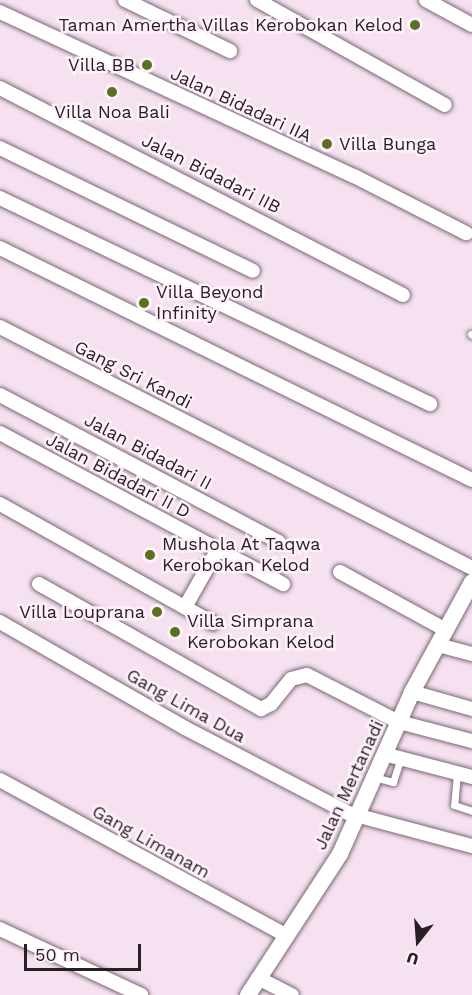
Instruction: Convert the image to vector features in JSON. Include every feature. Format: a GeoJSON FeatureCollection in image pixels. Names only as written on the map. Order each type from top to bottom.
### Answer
{"type":"FeatureCollection","features":[{"type":"Feature","properties":{"kind":"street"},"geometry":{"type":"LineString","coordinates":[[125,0],[230,51]]}},
{"type":"Feature","properties":{"kind":"street"},"geometry":{"type":"LineString","coordinates":[[257,0],[445,105]]}},
{"type":"Feature","properties":{"kind":"street"},"geometry":{"type":"LineString","coordinates":[[426,0],[472,26]]}},
{"type":"Feature","properties":{"kind":"street","name":"Jalan Bidadari IIA"},"geometry":{"type":"LineString","coordinates":[[0,12],[354,176],[466,233]]}},
{"type":"Feature","properties":{"kind":"street","name":"Jalan Bidadari IIB"},"geometry":{"type":"LineString","coordinates":[[0,88],[403,295]]}},
{"type":"Feature","properties":{"kind":"street"},"geometry":{"type":"LineString","coordinates":[[0,148],[253,271]]}},
{"type":"Feature","properties":{"kind":"street"},"geometry":{"type":"LineString","coordinates":[[0,198],[353,365],[430,404]]}},
{"type":"Feature","properties":{"kind":"street"},"geometry":{"type":"LineString","coordinates":[[0,248],[472,480]]}},
{"type":"Feature","properties":{"kind":"street","name":"Gang Sri Kandi"},"geometry":{"type":"LineString","coordinates":[[0,327],[472,568]]}},
{"type":"Feature","properties":{"kind":"street","name":"Jalan Bidadari II"},"geometry":{"type":"LineString","coordinates":[[0,395],[279,542]]}},
{"type":"Feature","properties":{"kind":"street","name":"Jalan Bidadari II D"},"geometry":{"type":"LineString","coordinates":[[0,433],[283,584]]}},
{"type":"Feature","properties":{"kind":"street"},"geometry":{"type":"LineString","coordinates":[[0,504],[213,622]]}},
{"type":"Feature","properties":{"kind":"street"},"geometry":{"type":"LineString","coordinates":[[185,607],[218,549]]}},
{"type":"Feature","properties":{"kind":"street"},"geometry":{"type":"LineString","coordinates":[[340,572],[472,654]]}},
{"type":"Feature","properties":{"kind":"street"},"geometry":{"type":"LineString","coordinates":[[39,584],[261,709],[271,704],[291,679],[307,675],[399,722],[472,741]]}},
{"type":"Feature","properties":{"kind":"street","name":"Jalan Mertanadi"},"geometry":{"type":"LineString","coordinates":[[248,995],[285,935],[329,873],[358,815],[412,692],[470,589]]}},
{"type":"Feature","properties":{"kind":"street","name":"Gang Lima Dua"},"geometry":{"type":"LineString","coordinates":[[0,621],[185,728],[348,813],[472,846]]}},
{"type":"Feature","properties":{"kind":"street"},"geometry":{"type":"LineString","coordinates":[[412,692],[472,709]]}},
{"type":"Feature","properties":{"kind":"street"},"geometry":{"type":"LineString","coordinates":[[384,754],[472,777]]}},
{"type":"Feature","properties":{"kind":"street","name":"Gang Limanam"},"geometry":{"type":"LineString","coordinates":[[0,780],[285,935]]}},
{"type":"Feature","properties":{"kind":"street"},"geometry":{"type":"LineString","coordinates":[[0,929],[141,995]]}},
{"type":"Feature","properties":{"kind":"street"},"geometry":{"type":"LineString","coordinates":[[258,978],[292,995]]}},
{"type":"Feature","properties":{"kind":"lane"},"geometry":{"type":"LineString","coordinates":[[374,777],[393,782],[401,758]]}},
{"type":"Feature","properties":{"kind":"lane"},"geometry":{"type":"LineString","coordinates":[[457,773],[454,805],[472,811]]}},
{"type":"Feature","properties":{"kind":"place","name":"Taman Amertha Villas Kerobokan Kelod"},"geometry":{"type":"Point","coordinates":[415,25]}},
{"type":"Feature","properties":{"kind":"place","name":"Villa BB"},"geometry":{"type":"Point","coordinates":[147,65]}},
{"type":"Feature","properties":{"kind":"place","name":"Villa Noa Bali"},"geometry":{"type":"Point","coordinates":[112,92]}},
{"type":"Feature","properties":{"kind":"place","name":"Villa Bunga"},"geometry":{"type":"Point","coordinates":[327,144]}},
{"type":"Feature","properties":{"kind":"place","name":"Villa Beyond Infinity"},"geometry":{"type":"Point","coordinates":[144,303]}},
{"type":"Feature","properties":{"kind":"place","name":"Mushola At Taqwa Kerobokan Kelod"},"geometry":{"type":"Point","coordinates":[150,555]}},
{"type":"Feature","properties":{"kind":"place","name":"Villa Louprana"},"geometry":{"type":"Point","coordinates":[157,612]}},
{"type":"Feature","properties":{"kind":"place","name":"Villa Simprana Kerobokan Kelod"},"geometry":{"type":"Point","coordinates":[175,632]}}]}
